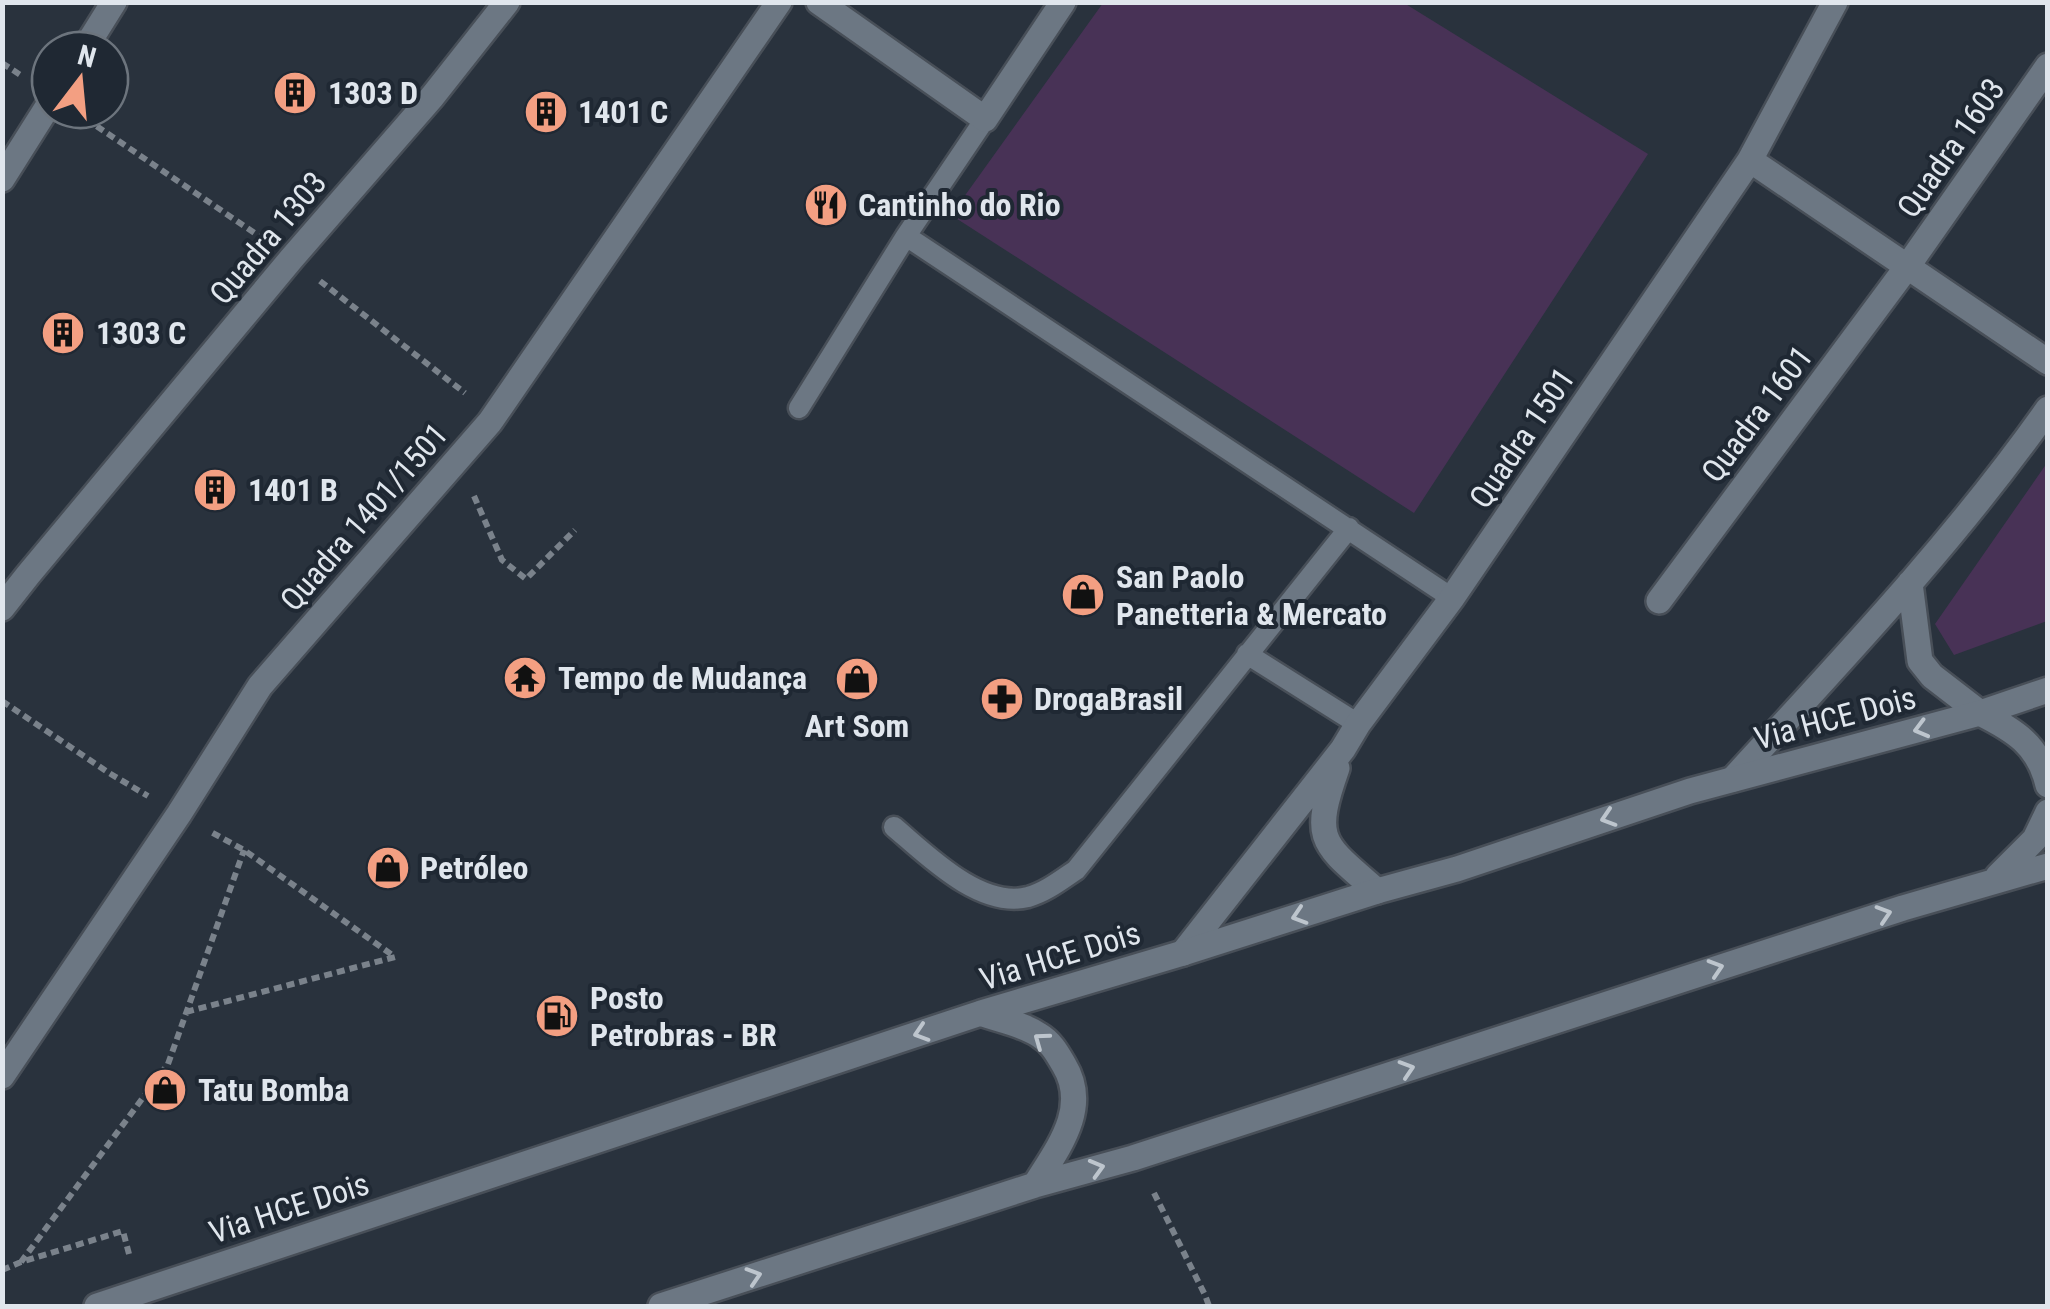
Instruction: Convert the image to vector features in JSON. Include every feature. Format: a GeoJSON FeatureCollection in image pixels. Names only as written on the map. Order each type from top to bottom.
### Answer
{"type":"FeatureCollection","features":[{"type":"Feature","properties":{"kind":"street"},"geometry":{"type":"LineString","coordinates":[[96,30],[114,2]]}},
{"type":"Feature","properties":{"kind":"street","name":"Quadra 1303"},"geometry":{"type":"LineString","coordinates":[[2,608],[292,258],[432,97],[507,2]]}},
{"type":"Feature","properties":{"kind":"street","name":"Quadra 1401/1501"},"geometry":{"type":"LineString","coordinates":[[2,1076],[179,814],[260,686],[494,416],[779,2]]}},
{"type":"Feature","properties":{"kind":"street"},"geometry":{"type":"LineString","coordinates":[[819,2],[985,119],[1063,2]]}},
{"type":"Feature","properties":{"kind":"street"},"geometry":{"type":"LineString","coordinates":[[1750,160],[1835,2]]}},
{"type":"Feature","properties":{"kind":"street","name":"Quadra 1603"},"geometry":{"type":"LineString","coordinates":[[1907,267],[2048,66]]}},
{"type":"Feature","properties":{"kind":"street"},"geometry":{"type":"LineString","coordinates":[[2,179],[33,130]]}},
{"type":"Feature","properties":{"kind":"street","name":"Quadra 1603"},"geometry":{"type":"LineString","coordinates":[[1750,160],[2048,362]]}},
{"type":"Feature","properties":{"kind":"street","name":"Quadra 1501"},"geometry":{"type":"LineString","coordinates":[[1183,953],[1343,749],[1452,598],[1750,160]]}},
{"type":"Feature","properties":{"kind":"street","name":"Quadra 1601"},"geometry":{"type":"LineString","coordinates":[[1659,600],[1907,267]]}},
{"type":"Feature","properties":{"kind":"street"},"geometry":{"type":"LineString","coordinates":[[1733,779],[1910,583],[2009,464],[2048,410]]}},
{"type":"Feature","properties":{"kind":"street"},"geometry":{"type":"LineString","coordinates":[[1910,583],[1920,661],[1932,676],[2030,746],[2048,785]]}},
{"type":"Feature","properties":{"kind":"street","name":"Via HCE Dois"},"geometry":{"type":"LineString","coordinates":[[97,1306],[981,1013],[1457,869],[1690,791],[2048,690]]}},
{"type":"Feature","properties":{"kind":"street","name":"Quadra 1501"},"geometry":{"type":"LineString","coordinates":[[1343,749],[1323,810],[1322,830],[1334,852],[1377,891]]}},
{"type":"Feature","properties":{"kind":"street"},"geometry":{"type":"LineString","coordinates":[[1995,880],[2034,839],[2048,812]]}},
{"type":"Feature","properties":{"kind":"street"},"geometry":{"type":"LineString","coordinates":[[661,1306],[2048,866]]}},
{"type":"Feature","properties":{"kind":"street"},"geometry":{"type":"LineString","coordinates":[[981,1013],[1037,1033],[1052,1046],[1074,1086],[1073,1107],[1062,1141],[1035,1185]]}},
{"type":"Feature","properties":{"kind":"lane"},"geometry":{"type":"LineString","coordinates":[[799,408],[906,236],[985,119]]}},
{"type":"Feature","properties":{"kind":"lane"},"geometry":{"type":"LineString","coordinates":[[906,236],[1452,598]]}},
{"type":"Feature","properties":{"kind":"lane"},"geometry":{"type":"LineString","coordinates":[[894,827],[942,868],[976,889],[1005,897],[1025,898],[1076,870],[1349,528]]}},
{"type":"Feature","properties":{"kind":"lane"},"geometry":{"type":"LineString","coordinates":[[1247,654],[1358,724]]}},
{"type":"Feature","properties":{"kind":"path"},"geometry":{"type":"LineString","coordinates":[[458,458],[502,560],[526,579],[575,530]]}},
{"type":"Feature","properties":{"kind":"path"},"geometry":{"type":"LineString","coordinates":[[2,702],[109,773],[244,850],[395,957],[186,1012]]}},
{"type":"Feature","properties":{"kind":"path"},"geometry":{"type":"LineString","coordinates":[[21,1262],[168,1064],[244,850]]}},
{"type":"Feature","properties":{"kind":"path"},"geometry":{"type":"LineString","coordinates":[[1132,1158],[1152,1188],[1208,1306]]}},
{"type":"Feature","properties":{"kind":"path"},"geometry":{"type":"LineString","coordinates":[[2,1270],[123,1231],[138,1292]]}},
{"type":"Feature","properties":{"kind":"shaded area"},"geometry":{"type":"Polygon","coordinates":[[[1103,3],[1404,3],[1648,154],[1414,513],[951,215],[1103,3]]]}},
{"type":"Feature","properties":{"kind":"shaded area"},"geometry":{"type":"Polygon","coordinates":[[[2047,463],[2047,621],[1954,655],[1935,624],[2047,463]]]}},
{"type":"Feature","properties":{"kind":"place","name":"1303 D"},"geometry":{"type":"Point","coordinates":[295,93]}},
{"type":"Feature","properties":{"kind":"place","name":"1401 C"},"geometry":{"type":"Point","coordinates":[546,112]}},
{"type":"Feature","properties":{"kind":"place","name":"Cantinho do Rio"},"geometry":{"type":"Point","coordinates":[826,205]}},
{"type":"Feature","properties":{"kind":"place","name":"1303 C"},"geometry":{"type":"Point","coordinates":[63,333]}},
{"type":"Feature","properties":{"kind":"place","name":"1401 B"},"geometry":{"type":"Point","coordinates":[215,490]}},
{"type":"Feature","properties":{"kind":"place","name":"San Paolo Panetteria & Mercato"},"geometry":{"type":"Point","coordinates":[1083,595]}},
{"type":"Feature","properties":{"kind":"place","name":"Tempo de Mudança"},"geometry":{"type":"Point","coordinates":[525,678]}},
{"type":"Feature","properties":{"kind":"place","name":"Art Som"},"geometry":{"type":"Point","coordinates":[857,679]}},
{"type":"Feature","properties":{"kind":"place","name":"DrogaBrasil"},"geometry":{"type":"Point","coordinates":[1002,699]}},
{"type":"Feature","properties":{"kind":"place","name":"Petróleo"},"geometry":{"type":"Point","coordinates":[388,868]}},
{"type":"Feature","properties":{"kind":"place","name":"Posto Petrobras - BR"},"geometry":{"type":"Point","coordinates":[557,1016]}},
{"type":"Feature","properties":{"kind":"place","name":"Tatu Bomba"},"geometry":{"type":"Point","coordinates":[165,1090]}}]}
